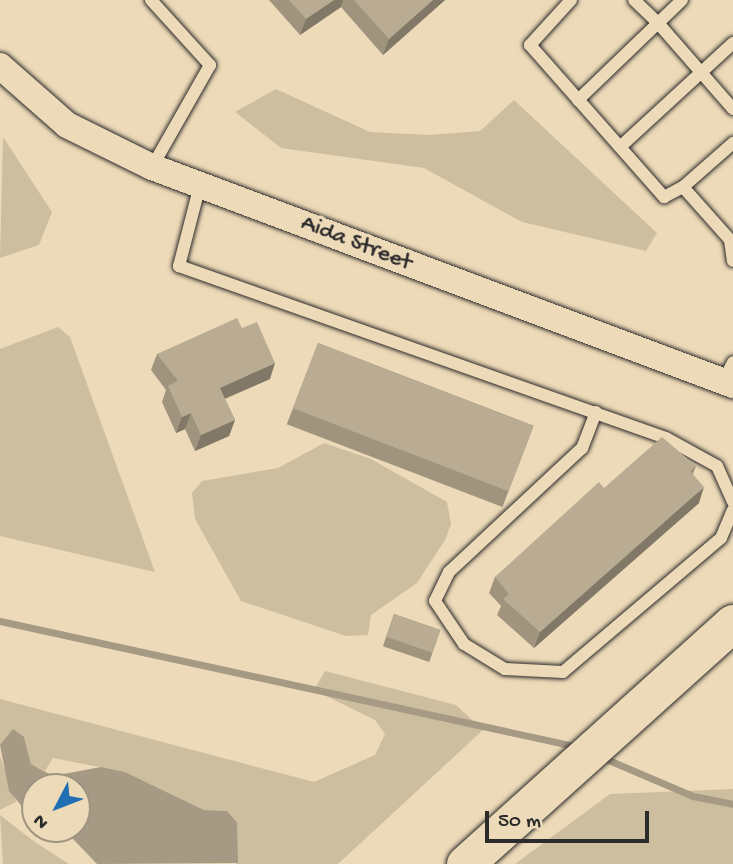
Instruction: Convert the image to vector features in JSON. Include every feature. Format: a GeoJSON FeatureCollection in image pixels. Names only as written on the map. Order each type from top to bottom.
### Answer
{"type":"FeatureCollection","features":[{"type":"Feature","properties":{"kind":"street","name":"Aida Street"},"geometry":{"type":"LineString","coordinates":[[0,66],[67,125],[152,167],[730,375]]}},
{"type":"Feature","properties":{"kind":"street"},"geometry":{"type":"LineString","coordinates":[[465,864],[733,624]]}},
{"type":"Feature","properties":{"kind":"lane"},"geometry":{"type":"LineString","coordinates":[[151,0],[210,65],[152,167]]}},
{"type":"Feature","properties":{"kind":"lane"},"geometry":{"type":"LineString","coordinates":[[571,0],[530,46],[664,197],[683,187],[733,143]]}},
{"type":"Feature","properties":{"kind":"lane"},"geometry":{"type":"LineString","coordinates":[[634,0],[658,23],[733,109]]}},
{"type":"Feature","properties":{"kind":"lane"},"geometry":{"type":"LineString","coordinates":[[578,100],[682,0]]}},
{"type":"Feature","properties":{"kind":"lane"},"geometry":{"type":"LineString","coordinates":[[620,147],[733,43]]}},
{"type":"Feature","properties":{"kind":"lane"},"geometry":{"type":"LineString","coordinates":[[200,185],[179,266],[596,412],[717,466],[733,502]]}},
{"type":"Feature","properties":{"kind":"lane"},"geometry":{"type":"LineString","coordinates":[[683,187],[731,239],[733,261]]}},
{"type":"Feature","properties":{"kind":"lane"},"geometry":{"type":"LineString","coordinates":[[596,412],[582,449],[449,572],[435,601],[464,644],[505,669],[563,672],[721,538],[733,510]]}},
{"type":"Feature","properties":{"kind":"shaded area"},"geometry":{"type":"Polygon","coordinates":[[[276,89],[370,132],[429,135],[480,131],[514,100],[657,233],[646,251],[522,222],[424,168],[281,148],[235,112],[276,89]]]}},
{"type":"Feature","properties":{"kind":"shaded area"},"geometry":{"type":"Polygon","coordinates":[[[3,137],[52,212],[39,245],[0,258],[3,137]]]}},
{"type":"Feature","properties":{"kind":"shaded area"},"geometry":{"type":"Polygon","coordinates":[[[58,327],[70,337],[155,572],[0,536],[0,349],[58,327]]]}},
{"type":"Feature","properties":{"kind":"shaded area"},"geometry":{"type":"Polygon","coordinates":[[[324,443],[371,459],[447,502],[451,524],[445,540],[417,583],[371,615],[368,635],[346,636],[241,601],[195,519],[192,493],[202,481],[278,468],[324,443]]]}},
{"type":"Feature","properties":{"kind":"shaded area"},"geometry":{"type":"Polygon","coordinates":[[[325,671],[456,705],[483,730],[338,864],[236,864],[237,822],[227,811],[204,810],[125,772],[53,758],[45,771],[31,764],[24,737],[0,745],[0,699],[314,782],[375,755],[385,734],[375,720],[314,690],[325,671]]]}},
{"type":"Feature","properties":{"kind":"shaded area"},"geometry":{"type":"Polygon","coordinates":[[[13,729],[24,737],[31,764],[48,773],[21,773],[21,805],[9,791],[0,745],[13,729]]]}},
{"type":"Feature","properties":{"kind":"shaded area"},"geometry":{"type":"Polygon","coordinates":[[[0,756],[16,802],[0,810],[0,756]]]}},
{"type":"Feature","properties":{"kind":"shaded area"},"geometry":{"type":"Polygon","coordinates":[[[101,767],[125,772],[204,810],[227,811],[237,822],[238,863],[97,864],[77,843],[91,843],[91,773],[69,773],[101,767]]]}},
{"type":"Feature","properties":{"kind":"shaded area"},"geometry":{"type":"Polygon","coordinates":[[[733,789],[733,864],[515,864],[610,794],[733,789]]]}},
{"type":"Feature","properties":{"kind":"shaded area"},"geometry":{"type":"Polygon","coordinates":[[[0,815],[21,831],[21,843],[37,843],[69,864],[3,864],[0,815]]]}},
{"type":"Feature","properties":{"kind":"building"},"geometry":{"type":"Polygon","coordinates":[[[289,0],[334,0],[306,19],[289,0]]]}},
{"type":"Feature","properties":{"kind":"building"},"geometry":{"type":"Polygon","coordinates":[[[354,0],[433,0],[389,39],[354,0]]]}},
{"type":"Feature","properties":{"kind":"building"},"geometry":{"type":"Polygon","coordinates":[[[237,318],[242,328],[257,322],[275,363],[220,388],[235,420],[201,435],[191,413],[182,417],[168,386],[178,381],[157,354],[237,318]]]}},
{"type":"Feature","properties":{"kind":"building"},"geometry":{"type":"Polygon","coordinates":[[[318,343],[534,426],[509,491],[293,408],[318,343]]]}},
{"type":"Feature","properties":{"kind":"building"},"geometry":{"type":"Polygon","coordinates":[[[662,437],[696,466],[690,471],[704,487],[540,632],[503,599],[509,594],[495,577],[599,482],[604,488],[662,437]]]}},
{"type":"Feature","properties":{"kind":"building"},"geometry":{"type":"Polygon","coordinates":[[[394,614],[440,630],[433,653],[386,637],[394,614]]]}},
{"type":"Feature","properties":{"kind":"waterway"},"geometry":{"type":"LineString","coordinates":[[0,621],[579,747]]}},
{"type":"Feature","properties":{"kind":"waterway"},"geometry":{"type":"LineString","coordinates":[[599,756],[693,796],[733,804]]}}]}
